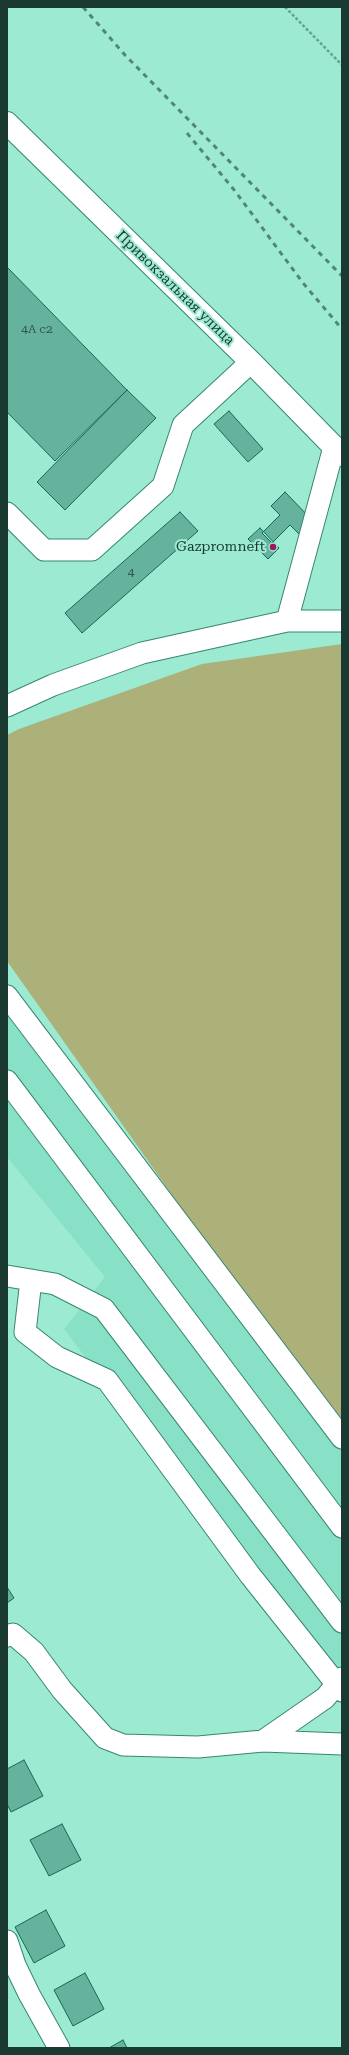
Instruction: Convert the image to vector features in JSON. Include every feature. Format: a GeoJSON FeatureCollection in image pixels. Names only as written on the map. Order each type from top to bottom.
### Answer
{"type":"FeatureCollection","features":[{"type":"Feature","properties":{"kind":"main road","name":"Привокзальная улица"},"geometry":{"type":"LineString","coordinates":[[7,123],[251,362],[338,451]]}},
{"type":"Feature","properties":{"kind":"street"},"geometry":{"type":"LineString","coordinates":[[7,513],[44,550],[92,550],[163,486],[182,425],[251,362]]}},
{"type":"Feature","properties":{"kind":"street"},"geometry":{"type":"LineString","coordinates":[[287,622],[338,451]]}},
{"type":"Feature","properties":{"kind":"street"},"geometry":{"type":"LineString","coordinates":[[7,706],[53,685],[142,653],[287,622],[342,621]]}},
{"type":"Feature","properties":{"kind":"street"},"geometry":{"type":"LineString","coordinates":[[7,996],[342,1438]]}},
{"type":"Feature","properties":{"kind":"street"},"geometry":{"type":"LineString","coordinates":[[7,1081],[342,1527]]}},
{"type":"Feature","properties":{"kind":"street"},"geometry":{"type":"LineString","coordinates":[[7,1276],[55,1284],[104,1309],[342,1622]]}},
{"type":"Feature","properties":{"kind":"street"},"geometry":{"type":"LineString","coordinates":[[31,1280],[25,1332],[57,1357],[107,1380],[250,1574],[340,1684],[325,1698],[263,1741]]}},
{"type":"Feature","properties":{"kind":"street"},"geometry":{"type":"LineString","coordinates":[[7,1636],[12,1634],[34,1652],[62,1690],[105,1738],[123,1745],[198,1748],[263,1741],[342,1744]]}},
{"type":"Feature","properties":{"kind":"street"},"geometry":{"type":"LineString","coordinates":[[7,1941],[15,1965],[29,1994],[59,2048]]}},
{"type":"Feature","properties":{"kind":"path"},"geometry":{"type":"LineString","coordinates":[[285,7],[342,65]]}},
{"type":"Feature","properties":{"kind":"shaded area"},"geometry":{"type":"Polygon","coordinates":[[[342,644],[342,1436],[7,961],[7,735],[19,729],[202,664],[342,644]]]}},
{"type":"Feature","properties":{"kind":"shaded area"},"geometry":{"type":"Polygon","coordinates":[[[7,1009],[342,1450],[342,1696],[64,1329],[105,1277],[7,1157],[7,1009]]]}},
{"type":"Feature","properties":{"kind":"building"},"geometry":{"type":"Polygon","coordinates":[[[7,267],[127,390],[55,461],[7,412],[7,267]]]}},
{"type":"Feature","properties":{"kind":"building"},"geometry":{"type":"Polygon","coordinates":[[[127,390],[156,418],[65,510],[37,482],[127,390]]]}},
{"type":"Feature","properties":{"kind":"building"},"geometry":{"type":"Polygon","coordinates":[[[229,411],[263,449],[248,462],[214,424],[229,411]]]}},
{"type":"Feature","properties":{"kind":"building"},"geometry":{"type":"Polygon","coordinates":[[[285,492],[313,521],[299,534],[290,525],[272,543],[262,533],[280,515],[271,506],[285,492]]]}},
{"type":"Feature","properties":{"kind":"building"},"geometry":{"type":"Polygon","coordinates":[[[180,512],[198,531],[82,633],[65,613],[180,512]]]}},
{"type":"Feature","properties":{"kind":"building"},"geometry":{"type":"Polygon","coordinates":[[[260,528],[279,548],[268,559],[248,539],[260,528]]]}},
{"type":"Feature","properties":{"kind":"building"},"geometry":{"type":"Polygon","coordinates":[[[7,1587],[14,1598],[7,1603],[7,1587]]]}},
{"type":"Feature","properties":{"kind":"building"},"geometry":{"type":"Polygon","coordinates":[[[24,1760],[43,1796],[11,1812],[7,1804],[7,1769],[24,1760]]]}},
{"type":"Feature","properties":{"kind":"building"},"geometry":{"type":"Polygon","coordinates":[[[62,1824],[81,1860],[49,1876],[30,1840],[62,1824]]]}},
{"type":"Feature","properties":{"kind":"building"},"geometry":{"type":"Polygon","coordinates":[[[46,1910],[65,1946],[34,1963],[15,1927],[46,1910]]]}},
{"type":"Feature","properties":{"kind":"building"},"geometry":{"type":"Polygon","coordinates":[[[85,1973],[104,2009],[73,2026],[54,1990],[85,1973]]]}},
{"type":"Feature","properties":{"kind":"building"},"geometry":{"type":"Polygon","coordinates":[[[123,2040],[127,2048],[109,2048],[123,2040]]]}},
{"type":"Feature","properties":{"kind":"railway"},"geometry":{"type":"LineString","coordinates":[[83,7],[125,55],[342,276]]}},
{"type":"Feature","properties":{"kind":"railway"},"geometry":{"type":"LineString","coordinates":[[187,133],[235,191],[303,283],[342,329]]}},
{"type":"Feature","properties":{"kind":"place","name":"Gazpromneft"},"geometry":{"type":"Point","coordinates":[273,547]}}]}
